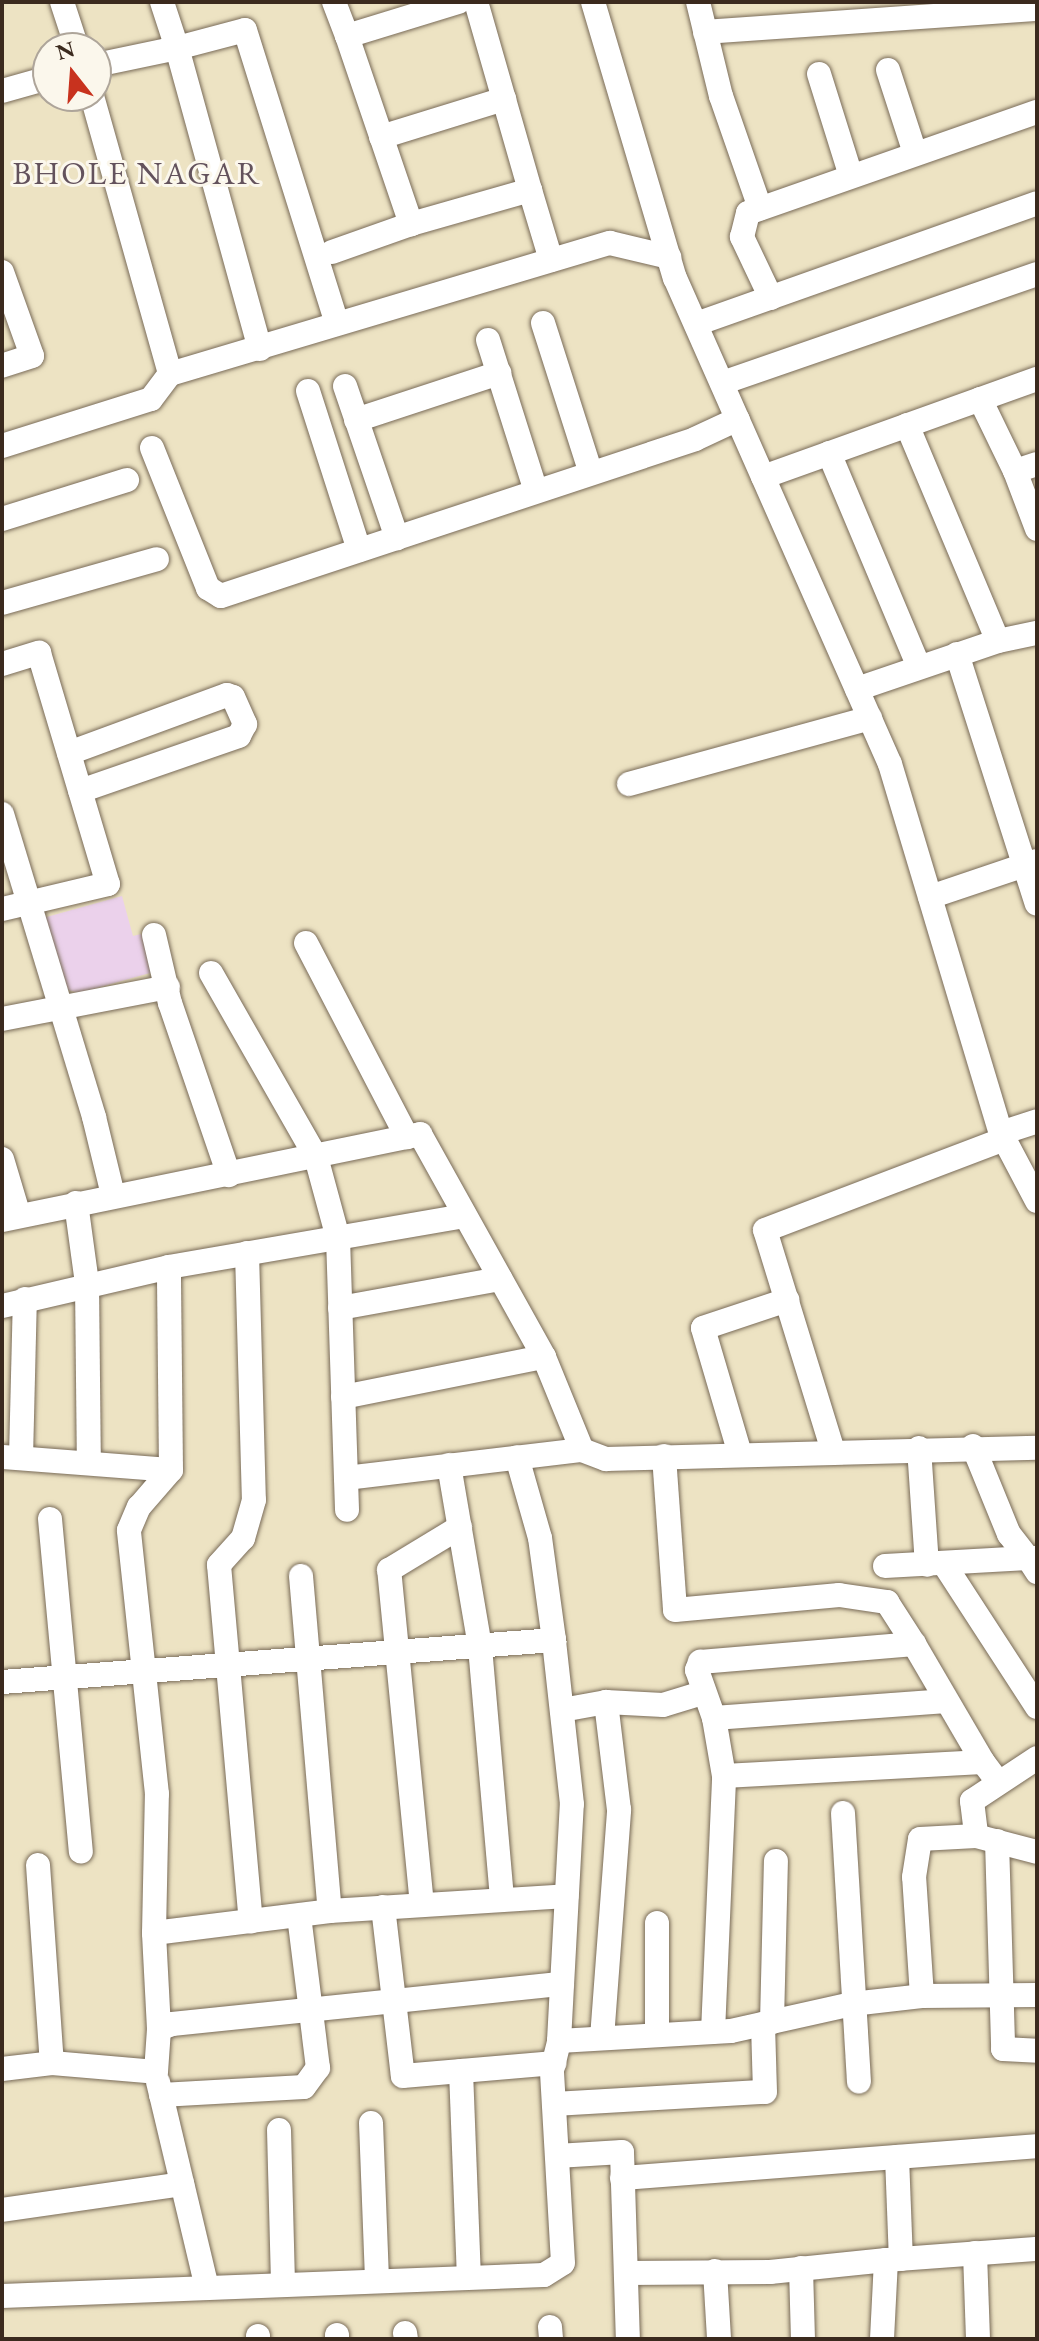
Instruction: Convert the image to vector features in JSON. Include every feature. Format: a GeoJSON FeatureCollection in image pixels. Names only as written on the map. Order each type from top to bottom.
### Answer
{"type":"FeatureCollection","features":[{"type":"Feature","properties":{"kind":"street"},"geometry":{"type":"LineString","coordinates":[[62,2],[72,32]]}},
{"type":"Feature","properties":{"kind":"street"},"geometry":{"type":"LineString","coordinates":[[162,2],[260,349]]}},
{"type":"Feature","properties":{"kind":"street"},"geometry":{"type":"LineString","coordinates":[[334,2],[411,224]]}},
{"type":"Feature","properties":{"kind":"street"},"geometry":{"type":"LineString","coordinates":[[347,36],[458,2]]}},
{"type":"Feature","properties":{"kind":"street"},"geometry":{"type":"LineString","coordinates":[[476,2],[551,260]]}},
{"type":"Feature","properties":{"kind":"street"},"geometry":{"type":"LineString","coordinates":[[593,2],[669,257],[890,764],[1002,1136],[1037,1201]]}},
{"type":"Feature","properties":{"kind":"street"},"geometry":{"type":"LineString","coordinates":[[698,2],[760,208]]}},
{"type":"Feature","properties":{"kind":"street"},"geometry":{"type":"LineString","coordinates":[[705,32],[794,13],[880,9],[1037,9]]}},
{"type":"Feature","properties":{"kind":"street"},"geometry":{"type":"LineString","coordinates":[[112,62],[245,30],[336,321]]}},
{"type":"Feature","properties":{"kind":"street"},"geometry":{"type":"LineString","coordinates":[[888,70],[915,153]]}},
{"type":"Feature","properties":{"kind":"street"},"geometry":{"type":"LineString","coordinates":[[819,74],[851,176]]}},
{"type":"Feature","properties":{"kind":"street"},"geometry":{"type":"LineString","coordinates":[[3,87],[32,81]]}},
{"type":"Feature","properties":{"kind":"street"},"geometry":{"type":"LineString","coordinates":[[381,137],[504,99]]}},
{"type":"Feature","properties":{"kind":"street"},"geometry":{"type":"LineString","coordinates":[[96,112],[170,374]]}},
{"type":"Feature","properties":{"kind":"street"},"geometry":{"type":"LineString","coordinates":[[771,298],[742,237],[748,213],[1037,112]]}},
{"type":"Feature","properties":{"kind":"street"},"geometry":{"type":"LineString","coordinates":[[332,252],[411,224],[530,190]]}},
{"type":"Feature","properties":{"kind":"street"},"geometry":{"type":"LineString","coordinates":[[696,324],[1037,203]]}},
{"type":"Feature","properties":{"kind":"street"},"geometry":{"type":"LineString","coordinates":[[2,446],[151,399],[170,374],[260,349],[336,321],[610,243],[669,257]]}},
{"type":"Feature","properties":{"kind":"street"},"geometry":{"type":"LineString","coordinates":[[2,272],[32,356],[2,366]]}},
{"type":"Feature","properties":{"kind":"street"},"geometry":{"type":"LineString","coordinates":[[722,383],[1037,274]]}},
{"type":"Feature","properties":{"kind":"street"},"geometry":{"type":"LineString","coordinates":[[543,323],[591,473]]}},
{"type":"Feature","properties":{"kind":"street"},"geometry":{"type":"LineString","coordinates":[[488,340],[536,491]]}},
{"type":"Feature","properties":{"kind":"street"},"geometry":{"type":"LineString","coordinates":[[356,420],[499,373]]}},
{"type":"Feature","properties":{"kind":"street"},"geometry":{"type":"LineString","coordinates":[[763,477],[1037,379]]}},
{"type":"Feature","properties":{"kind":"street"},"geometry":{"type":"LineString","coordinates":[[345,386],[397,538]]}},
{"type":"Feature","properties":{"kind":"street"},"geometry":{"type":"LineString","coordinates":[[308,391],[359,550]]}},
{"type":"Feature","properties":{"kind":"street"},"geometry":{"type":"LineString","coordinates":[[980,399],[1026,467],[1037,529]]}},
{"type":"Feature","properties":{"kind":"street"},"geometry":{"type":"LineString","coordinates":[[152,448],[214,595],[591,473],[738,419]]}},
{"type":"Feature","properties":{"kind":"street"},"geometry":{"type":"LineString","coordinates":[[907,425],[998,641]]}},
{"type":"Feature","properties":{"kind":"street"},"geometry":{"type":"LineString","coordinates":[[829,453],[919,667]]}},
{"type":"Feature","properties":{"kind":"street"},"geometry":{"type":"LineString","coordinates":[[2,519],[127,480]]}},
{"type":"Feature","properties":{"kind":"street"},"geometry":{"type":"LineString","coordinates":[[2,603],[157,559]]}},
{"type":"Feature","properties":{"kind":"street"},"geometry":{"type":"LineString","coordinates":[[857,689],[998,641],[1037,633]]}},
{"type":"Feature","properties":{"kind":"street"},"geometry":{"type":"LineString","coordinates":[[2,664],[39,653],[108,884],[2,909]]}},
{"type":"Feature","properties":{"kind":"street"},"geometry":{"type":"LineString","coordinates":[[957,654],[1031,863],[1037,904]]}},
{"type":"Feature","properties":{"kind":"street"},"geometry":{"type":"LineString","coordinates":[[69,753],[227,695],[233,697],[245,724],[239,736],[80,791]]}},
{"type":"Feature","properties":{"kind":"street"},"geometry":{"type":"LineString","coordinates":[[629,784],[870,718]]}},
{"type":"Feature","properties":{"kind":"street"},"geometry":{"type":"LineString","coordinates":[[3,821],[113,1195]]}},
{"type":"Feature","properties":{"kind":"street"},"geometry":{"type":"LineString","coordinates":[[930,897],[1031,863]]}},
{"type":"Feature","properties":{"kind":"street"},"geometry":{"type":"LineString","coordinates":[[154,935],[229,1175]]}},
{"type":"Feature","properties":{"kind":"street"},"geometry":{"type":"LineString","coordinates":[[306,943],[407,1137]]}},
{"type":"Feature","properties":{"kind":"street"},"geometry":{"type":"LineString","coordinates":[[211,973],[316,1157],[338,1238],[347,1510]]}},
{"type":"Feature","properties":{"kind":"street"},"geometry":{"type":"LineString","coordinates":[[2,1019],[59,1005],[168,987]]}},
{"type":"Feature","properties":{"kind":"street"},"geometry":{"type":"LineString","coordinates":[[833,1451],[765,1230],[1037,1121]]}},
{"type":"Feature","properties":{"kind":"street"},"geometry":{"type":"LineString","coordinates":[[2,1159],[10,1218],[420,1134],[544,1357],[582,1450]]}},
{"type":"Feature","properties":{"kind":"street"},"geometry":{"type":"LineString","coordinates":[[76,1203],[87,1283],[89,1463]]}},
{"type":"Feature","properties":{"kind":"street"},"geometry":{"type":"LineString","coordinates":[[171,1470],[12,1457],[14,1303],[87,1283],[169,1267],[465,1216]]}},
{"type":"Feature","properties":{"kind":"street"},"geometry":{"type":"LineString","coordinates":[[247,1253],[254,1500],[243,1538],[219,1565],[232,1668],[251,1922]]}},
{"type":"Feature","properties":{"kind":"street"},"geometry":{"type":"LineString","coordinates":[[169,1267],[171,1470],[139,1507],[129,1530],[157,1794],[154,1933],[159,2029],[158,2084],[207,2287]]}},
{"type":"Feature","properties":{"kind":"street"},"geometry":{"type":"LineString","coordinates":[[340,1308],[500,1279]]}},
{"type":"Feature","properties":{"kind":"street"},"geometry":{"type":"LineString","coordinates":[[740,1454],[703,1328],[787,1300]]}},
{"type":"Feature","properties":{"kind":"street"},"geometry":{"type":"LineString","coordinates":[[343,1397],[544,1357]]}},
{"type":"Feature","properties":{"kind":"street"},"geometry":{"type":"LineString","coordinates":[[346,1478],[582,1450],[606,1459],[973,1446],[1037,1448]]}},
{"type":"Feature","properties":{"kind":"street"},"geometry":{"type":"LineString","coordinates":[[973,1446],[1009,1534],[1034,1563]]}},
{"type":"Feature","properties":{"kind":"street"},"geometry":{"type":"LineString","coordinates":[[919,1448],[936,1566],[1037,1707]]}},
{"type":"Feature","properties":{"kind":"street"},"geometry":{"type":"LineString","coordinates":[[664,1456],[675,1610],[839,1595],[887,1602],[983,1762],[999,1783]]}},
{"type":"Feature","properties":{"kind":"street"},"geometry":{"type":"LineString","coordinates":[[2,2296],[544,2275],[563,2263],[554,2104],[572,1804],[540,1538],[517,1457]]}},
{"type":"Feature","properties":{"kind":"street"},"geometry":{"type":"LineString","coordinates":[[449,1465],[480,1647],[502,1897]]}},
{"type":"Feature","properties":{"kind":"street"},"geometry":{"type":"LineString","coordinates":[[50,1519],[62,1679],[81,1852]]}},
{"type":"Feature","properties":{"kind":"street"},"geometry":{"type":"LineString","coordinates":[[422,1905],[400,1653],[389,1570],[460,1527]]}},
{"type":"Feature","properties":{"kind":"street"},"geometry":{"type":"LineString","coordinates":[[885,1566],[1034,1563]]}},
{"type":"Feature","properties":{"kind":"street"},"geometry":{"type":"LineString","coordinates":[[301,1576],[312,1661],[330,1911]]}},
{"type":"Feature","properties":{"kind":"street"},"geometry":{"type":"LineString","coordinates":[[2,1682],[232,1668],[554,1640]]}},
{"type":"Feature","properties":{"kind":"street"},"geometry":{"type":"LineString","coordinates":[[713,2032],[724,1776],[714,1718],[702,1693],[700,1662],[914,1644]]}},
{"type":"Feature","properties":{"kind":"street"},"geometry":{"type":"LineString","coordinates":[[562,1710],[606,1702],[663,1705],[702,1693]]}},
{"type":"Feature","properties":{"kind":"street"},"geometry":{"type":"LineString","coordinates":[[714,1718],[946,1701]]}},
{"type":"Feature","properties":{"kind":"street"},"geometry":{"type":"LineString","coordinates":[[602,2038],[619,1810],[606,1702]]}},
{"type":"Feature","properties":{"kind":"street"},"geometry":{"type":"LineString","coordinates":[[1037,1758],[972,1801],[987,1838],[1002,1994],[1003,2049],[1037,2051]]}},
{"type":"Feature","properties":{"kind":"street"},"geometry":{"type":"LineString","coordinates":[[724,1776],[983,1762]]}},
{"type":"Feature","properties":{"kind":"street"},"geometry":{"type":"LineString","coordinates":[[843,1813],[859,2082]]}},
{"type":"Feature","properties":{"kind":"street"},"geometry":{"type":"LineString","coordinates":[[922,1996],[914,1877],[920,1839],[987,1838],[1037,1852]]}},
{"type":"Feature","properties":{"kind":"street"},"geometry":{"type":"LineString","coordinates":[[554,2104],[765,2092],[776,1861]]}},
{"type":"Feature","properties":{"kind":"street"},"geometry":{"type":"LineString","coordinates":[[38,1865],[52,2063]]}},
{"type":"Feature","properties":{"kind":"street"},"geometry":{"type":"LineString","coordinates":[[154,1933],[330,1911],[502,1897],[567,1896]]}},
{"type":"Feature","properties":{"kind":"street"},"geometry":{"type":"LineString","coordinates":[[383,1907],[403,2076],[461,2071],[557,2052],[602,2038],[713,2032],[852,2004],[922,1996],[1037,1995]]}},
{"type":"Feature","properties":{"kind":"street"},"geometry":{"type":"LineString","coordinates":[[2,2069],[52,2063],[158,2084],[304,2087],[318,2068],[299,1916]]}},
{"type":"Feature","properties":{"kind":"street"},"geometry":{"type":"LineString","coordinates":[[657,1923],[657,2035]]}},
{"type":"Feature","properties":{"kind":"street"},"geometry":{"type":"LineString","coordinates":[[159,2029],[172,2024],[562,1984]]}},
{"type":"Feature","properties":{"kind":"street"},"geometry":{"type":"LineString","coordinates":[[461,2071],[469,2277]]}},
{"type":"Feature","properties":{"kind":"street"},"geometry":{"type":"LineString","coordinates":[[371,2123],[377,2280]]}},
{"type":"Feature","properties":{"kind":"street"},"geometry":{"type":"LineString","coordinates":[[279,2130],[283,2283]]}},
{"type":"Feature","properties":{"kind":"street"},"geometry":{"type":"LineString","coordinates":[[622,2178],[1037,2146]]}},
{"type":"Feature","properties":{"kind":"street"},"geometry":{"type":"LineString","coordinates":[[557,2156],[622,2152],[628,2339]]}},
{"type":"Feature","properties":{"kind":"street"},"geometry":{"type":"LineString","coordinates":[[882,2339],[894,2259],[897,2157]]}},
{"type":"Feature","properties":{"kind":"street"},"geometry":{"type":"LineString","coordinates":[[2,2210],[182,2184]]}},
{"type":"Feature","properties":{"kind":"street"},"geometry":{"type":"LineString","coordinates":[[626,2273],[801,2268],[1037,2249]]}},
{"type":"Feature","properties":{"kind":"street"},"geometry":{"type":"LineString","coordinates":[[975,2253],[978,2339]]}},
{"type":"Feature","properties":{"kind":"street"},"geometry":{"type":"LineString","coordinates":[[801,2268],[803,2339]]}},
{"type":"Feature","properties":{"kind":"street"},"geometry":{"type":"LineString","coordinates":[[715,2271],[719,2339]]}},
{"type":"Feature","properties":{"kind":"shaded area"},"geometry":{"type":"Polygon","coordinates":[[[122,896],[133,936],[141,934],[157,971],[79,993],[65,989],[43,918],[122,896]]]}},
{"type":"Feature","properties":{"kind":"district","name":"BHOLE NAGAR"},"geometry":{"type":"Point","coordinates":[137,173]}}]}
